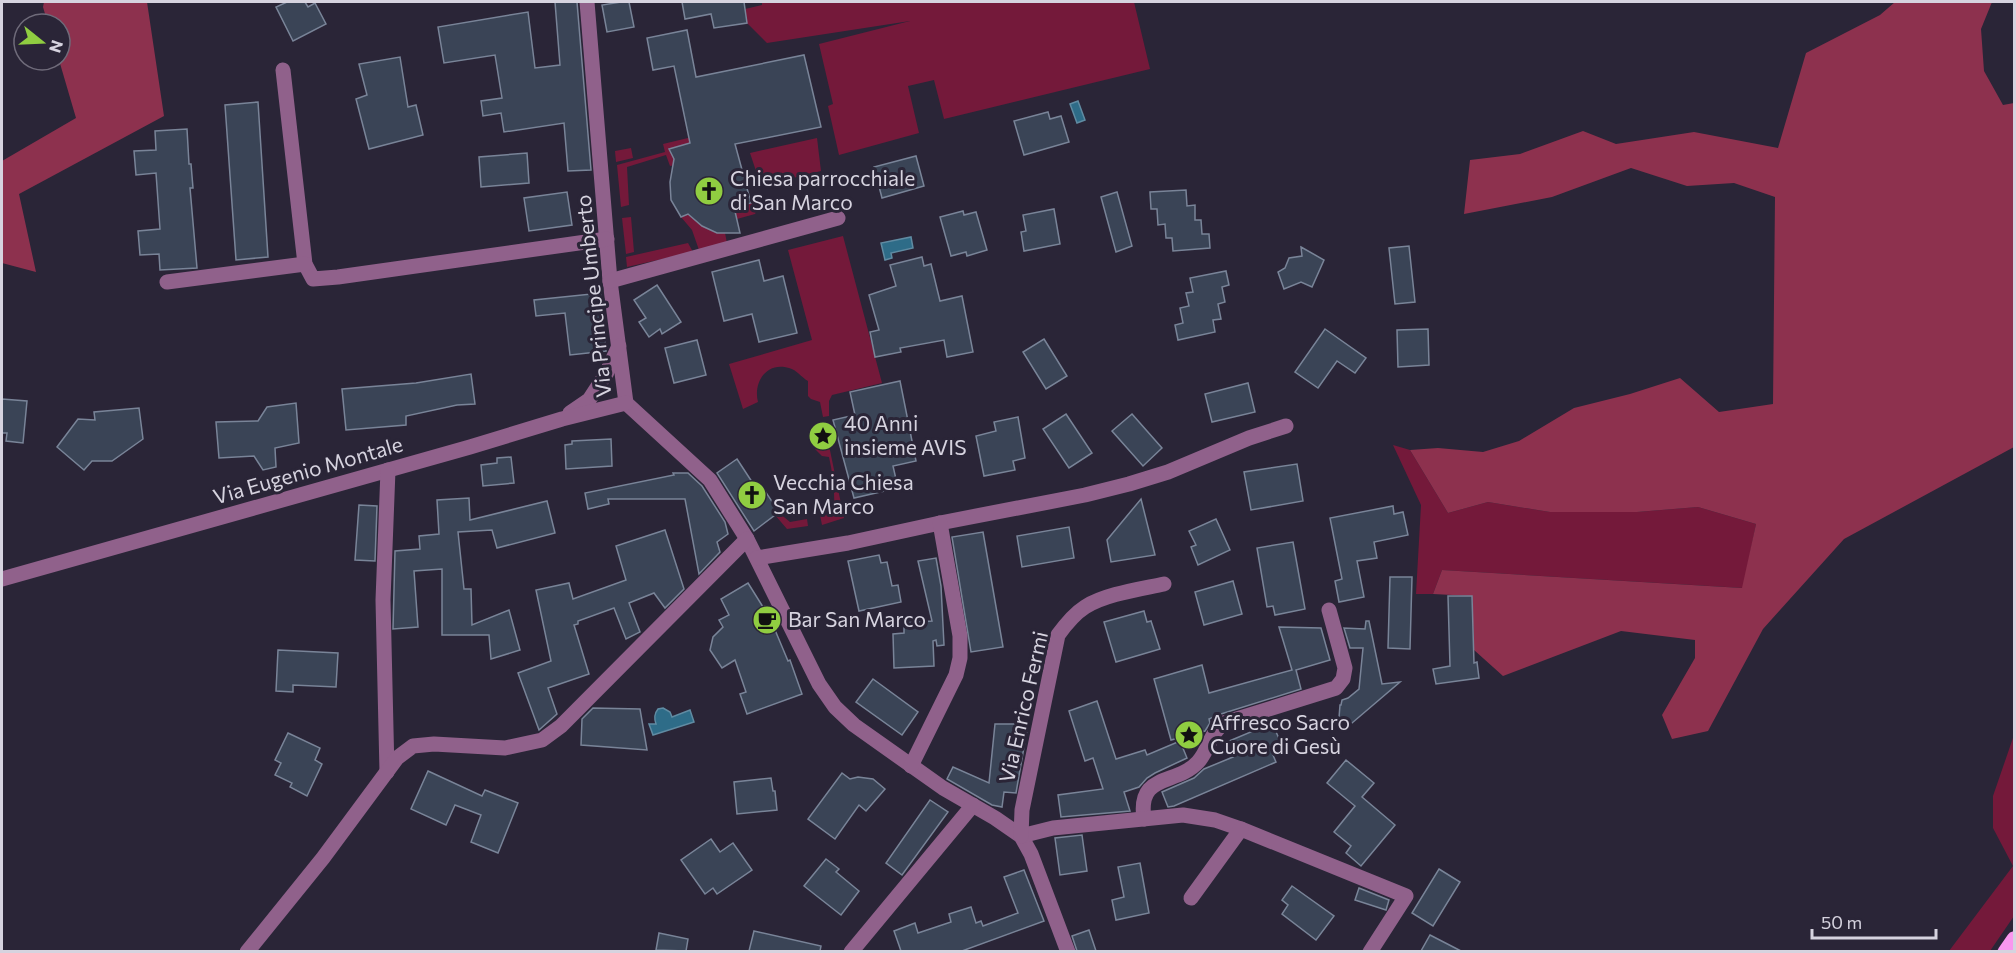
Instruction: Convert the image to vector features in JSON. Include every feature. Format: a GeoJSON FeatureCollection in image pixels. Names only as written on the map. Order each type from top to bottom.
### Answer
{"type":"FeatureCollection","features":[{"type":"Feature","properties":{"kind":"main road"},"geometry":{"type":"LineString","coordinates":[[2005,951],[2014,939]]}},
{"type":"Feature","properties":{"kind":"street","name":"Via Principe Umberto"},"geometry":{"type":"LineString","coordinates":[[587,2],[610,281],[626,403],[710,480],[747,539],[819,684],[835,707],[854,725],[911,766],[1021,836]]}},
{"type":"Feature","properties":{"kind":"street"},"geometry":{"type":"LineString","coordinates":[[283,70],[305,264],[313,279],[607,239]]}},
{"type":"Feature","properties":{"kind":"street"},"geometry":{"type":"LineString","coordinates":[[610,281],[838,218]]}},
{"type":"Feature","properties":{"kind":"street"},"geometry":{"type":"LineString","coordinates":[[167,282],[305,264]]}},
{"type":"Feature","properties":{"kind":"street"},"geometry":{"type":"LineString","coordinates":[[562,419],[589,400],[606,374],[619,346]]}},
{"type":"Feature","properties":{"kind":"street","name":"Via Eugenio Montale"},"geometry":{"type":"LineString","coordinates":[[2,579],[562,419],[626,403]]}},
{"type":"Feature","properties":{"kind":"street"},"geometry":{"type":"LineString","coordinates":[[757,558],[848,543],[1085,495],[1168,472],[1249,438],[1286,426]]}},
{"type":"Feature","properties":{"kind":"street"},"geometry":{"type":"LineString","coordinates":[[387,772],[384,600],[388,470]]}},
{"type":"Feature","properties":{"kind":"street"},"geometry":{"type":"LineString","coordinates":[[911,766],[956,675],[960,658],[960,636],[940,523]]}},
{"type":"Feature","properties":{"kind":"street"},"geometry":{"type":"LineString","coordinates":[[247,951],[323,858],[397,758],[413,746],[434,744],[505,748],[542,740],[561,726],[747,539]]}},
{"type":"Feature","properties":{"kind":"street","name":"Via Enrico Fermi"},"geometry":{"type":"LineString","coordinates":[[1021,836],[1023,810],[1058,634],[1070,619],[1087,606],[1114,596],[1164,584]]}},
{"type":"Feature","properties":{"kind":"street"},"geometry":{"type":"LineString","coordinates":[[1144,819],[1142,803],[1150,787],[1194,766],[1201,759],[1215,731],[1224,723],[1336,688],[1342,680],[1345,668],[1329,610]]}},
{"type":"Feature","properties":{"kind":"street"},"geometry":{"type":"LineString","coordinates":[[851,951],[973,805]]}},
{"type":"Feature","properties":{"kind":"street"},"geometry":{"type":"LineString","coordinates":[[1068,951],[1031,855],[1021,836],[1053,828],[1183,815],[1215,820],[1241,828],[1406,896],[1370,951]]}},
{"type":"Feature","properties":{"kind":"street"},"geometry":{"type":"LineString","coordinates":[[1191,898],[1241,828]]}},
{"type":"Feature","properties":{"kind":"shaded area"},"geometry":{"type":"Polygon","coordinates":[[[44,2],[147,2],[164,116],[19,194],[36,272],[2,263],[2,161],[76,118],[63,72],[72,72],[72,12],[44,12],[44,2]]]}},
{"type":"Feature","properties":{"kind":"shaded area"},"geometry":{"type":"Polygon","coordinates":[[[762,2],[1134,2],[1150,69],[944,119],[934,80],[908,86],[919,133],[839,155],[828,106],[833,104],[819,44],[910,21],[767,43],[747,23],[745,9],[762,5],[762,2]]]}},
{"type":"Feature","properties":{"kind":"shaded area"},"geometry":{"type":"Polygon","coordinates":[[[1895,2],[1992,2],[1981,29],[1984,71],[2003,105],[2014,103],[2014,447],[1844,539],[1763,629],[1708,731],[1672,739],[1662,715],[1695,658],[1695,640],[1621,631],[1503,676],[1474,650],[1472,596],[1433,594],[1442,570],[1742,588],[1756,524],[1698,507],[1637,512],[1550,512],[1488,502],[1448,513],[1410,450],[1438,448],[1483,452],[1519,441],[1574,408],[1680,378],[1719,412],[1773,404],[1775,197],[1734,183],[1687,186],[1631,168],[1552,197],[1464,214],[1470,160],[1520,154],[1583,131],[1616,144],[1694,132],[1778,148],[1806,53],[1880,15],[1895,2]]]}},
{"type":"Feature","properties":{"kind":"shaded area"},"geometry":{"type":"Polygon","coordinates":[[[692,137],[694,150],[675,165],[670,166],[666,155],[627,167],[629,205],[621,207],[617,165],[665,152],[663,144],[692,137]]]}},
{"type":"Feature","properties":{"kind":"shaded area"},"geometry":{"type":"Polygon","coordinates":[[[817,138],[821,171],[761,186],[750,153],[817,138]]]}},
{"type":"Feature","properties":{"kind":"shaded area"},"geometry":{"type":"Polygon","coordinates":[[[631,148],[633,158],[616,162],[615,151],[631,148]]]}},
{"type":"Feature","properties":{"kind":"shaded area"},"geometry":{"type":"Polygon","coordinates":[[[759,201],[760,205],[755,214],[737,219],[734,207],[759,201]]]}},
{"type":"Feature","properties":{"kind":"shaded area"},"geometry":{"type":"Polygon","coordinates":[[[688,214],[710,230],[725,233],[727,243],[699,250],[692,230],[681,217],[688,214]]]}},
{"type":"Feature","properties":{"kind":"shaded area"},"geometry":{"type":"Polygon","coordinates":[[[631,217],[634,252],[626,254],[622,218],[631,217]]]}},
{"type":"Feature","properties":{"kind":"shaded area"},"geometry":{"type":"Polygon","coordinates":[[[843,236],[882,383],[832,395],[829,401],[829,416],[823,417],[820,402],[808,396],[808,381],[792,369],[774,368],[763,375],[760,381],[758,402],[743,409],[729,364],[812,340],[788,250],[843,236]]]}},
{"type":"Feature","properties":{"kind":"shaded area"},"geometry":{"type":"Polygon","coordinates":[[[688,243],[693,252],[627,267],[626,257],[688,243]]]}},
{"type":"Feature","properties":{"kind":"shaded area"},"geometry":{"type":"Polygon","coordinates":[[[826,431],[844,518],[822,525],[818,505],[824,511],[834,510],[829,457],[822,456],[815,449],[820,443],[818,433],[826,431]]]}},
{"type":"Feature","properties":{"kind":"shaded area"},"geometry":{"type":"Polygon","coordinates":[[[1393,445],[1410,450],[1448,513],[1488,502],[1550,512],[1637,512],[1698,507],[1756,524],[1743,588],[1442,570],[1433,594],[1416,594],[1421,505],[1393,445]]]}},
{"type":"Feature","properties":{"kind":"shaded area"},"geometry":{"type":"Polygon","coordinates":[[[779,513],[790,522],[807,519],[808,526],[787,529],[775,515],[779,513]]]}},
{"type":"Feature","properties":{"kind":"shaded area"},"geometry":{"type":"Polygon","coordinates":[[[2014,735],[2014,916],[1990,951],[1949,951],[2013,866],[1993,828],[1993,796],[2014,735]]]}},
{"type":"Feature","properties":{"kind":"water"},"geometry":{"type":"Polygon","coordinates":[[[1078,101],[1085,120],[1077,123],[1070,104],[1078,101]]]}},
{"type":"Feature","properties":{"kind":"water"},"geometry":{"type":"Polygon","coordinates":[[[911,237],[913,248],[891,253],[892,258],[885,260],[881,243],[911,237]]]}},
{"type":"Feature","properties":{"kind":"water"},"geometry":{"type":"Polygon","coordinates":[[[663,708],[670,712],[672,717],[690,710],[694,722],[653,735],[649,724],[656,724],[656,713],[658,709],[663,708]]]}},
{"type":"Feature","properties":{"kind":"building"},"geometry":{"type":"Polygon","coordinates":[[[287,2],[305,2],[308,7],[315,3],[326,24],[293,41],[276,7],[287,2]]]}},
{"type":"Feature","properties":{"kind":"building"},"geometry":{"type":"Polygon","coordinates":[[[555,2],[577,2],[591,170],[568,171],[564,123],[504,132],[501,113],[483,116],[481,101],[502,98],[495,55],[444,63],[438,27],[528,12],[535,68],[560,65],[555,2]]]}},
{"type":"Feature","properties":{"kind":"building"},"geometry":{"type":"Polygon","coordinates":[[[629,2],[634,27],[607,32],[602,5],[629,2]]]}},
{"type":"Feature","properties":{"kind":"building"},"geometry":{"type":"Polygon","coordinates":[[[682,2],[744,2],[747,23],[714,28],[711,14],[685,19],[682,2]]]}},
{"type":"Feature","properties":{"kind":"building"},"geometry":{"type":"Polygon","coordinates":[[[687,30],[696,77],[804,55],[821,127],[735,144],[751,203],[734,207],[740,233],[717,233],[702,226],[688,214],[681,217],[671,200],[670,182],[674,159],[669,149],[690,143],[674,66],[653,70],[647,38],[687,30]]]}},
{"type":"Feature","properties":{"kind":"building"},"geometry":{"type":"Polygon","coordinates":[[[400,57],[408,107],[416,105],[423,135],[369,149],[356,99],[367,95],[359,64],[400,57]]]}},
{"type":"Feature","properties":{"kind":"building"},"geometry":{"type":"Polygon","coordinates":[[[258,102],[268,257],[236,260],[225,105],[258,102]]]}},
{"type":"Feature","properties":{"kind":"building"},"geometry":{"type":"Polygon","coordinates":[[[1048,112],[1050,119],[1061,116],[1069,142],[1024,155],[1014,121],[1048,112]]]}},
{"type":"Feature","properties":{"kind":"building"},"geometry":{"type":"Polygon","coordinates":[[[187,129],[197,268],[160,270],[159,254],[140,255],[138,231],[160,229],[156,173],[136,175],[134,151],[156,150],[155,131],[187,129]]]}},
{"type":"Feature","properties":{"kind":"building"},"geometry":{"type":"Polygon","coordinates":[[[527,153],[529,183],[481,187],[479,157],[527,153]]]}},
{"type":"Feature","properties":{"kind":"building"},"geometry":{"type":"Polygon","coordinates":[[[916,156],[924,186],[882,198],[874,167],[916,156]]]}},
{"type":"Feature","properties":{"kind":"building"},"geometry":{"type":"Polygon","coordinates":[[[1186,190],[1187,206],[1195,205],[1195,220],[1201,220],[1202,234],[1209,234],[1210,248],[1173,251],[1172,238],[1166,238],[1165,224],[1158,225],[1157,209],[1151,209],[1150,192],[1186,190]]]}},
{"type":"Feature","properties":{"kind":"building"},"geometry":{"type":"Polygon","coordinates":[[[567,192],[572,225],[529,231],[524,198],[567,192]]]}},
{"type":"Feature","properties":{"kind":"building"},"geometry":{"type":"Polygon","coordinates":[[[1117,192],[1132,246],[1116,252],[1101,197],[1117,192]]]}},
{"type":"Feature","properties":{"kind":"building"},"geometry":{"type":"Polygon","coordinates":[[[1054,209],[1060,244],[1024,251],[1021,232],[1026,231],[1023,215],[1054,209]]]}},
{"type":"Feature","properties":{"kind":"building"},"geometry":{"type":"Polygon","coordinates":[[[963,211],[964,215],[976,212],[987,250],[967,256],[966,252],[951,256],[940,217],[963,211]]]}},
{"type":"Feature","properties":{"kind":"building"},"geometry":{"type":"Polygon","coordinates":[[[1409,246],[1415,302],[1395,304],[1389,248],[1409,246]]]}},
{"type":"Feature","properties":{"kind":"building"},"geometry":{"type":"Polygon","coordinates":[[[1301,247],[1324,260],[1312,287],[1301,282],[1284,289],[1278,272],[1285,268],[1289,258],[1302,256],[1301,247]]]}},
{"type":"Feature","properties":{"kind":"building"},"geometry":{"type":"Polygon","coordinates":[[[922,257],[924,266],[931,264],[940,301],[962,296],[973,352],[947,357],[944,340],[900,348],[901,352],[875,357],[870,332],[879,330],[869,295],[896,286],[890,265],[922,257]]]}},
{"type":"Feature","properties":{"kind":"building"},"geometry":{"type":"Polygon","coordinates":[[[759,260],[764,281],[783,276],[797,333],[759,342],[752,314],[724,321],[712,272],[759,260]]]}},
{"type":"Feature","properties":{"kind":"building"},"geometry":{"type":"Polygon","coordinates":[[[1226,271],[1229,285],[1222,287],[1225,302],[1218,304],[1221,319],[1213,320],[1215,332],[1178,340],[1175,325],[1183,323],[1180,308],[1189,306],[1186,293],[1193,292],[1190,278],[1226,271]]]}},
{"type":"Feature","properties":{"kind":"building"},"geometry":{"type":"Polygon","coordinates":[[[657,285],[681,322],[662,334],[660,329],[649,337],[639,322],[646,318],[634,300],[657,285]]]}},
{"type":"Feature","properties":{"kind":"building"},"geometry":{"type":"Polygon","coordinates":[[[601,293],[606,351],[570,355],[565,313],[536,316],[534,300],[601,293]]]}},
{"type":"Feature","properties":{"kind":"building"},"geometry":{"type":"Polygon","coordinates":[[[1325,329],[1366,358],[1355,373],[1337,361],[1318,388],[1295,372],[1325,329]]]}},
{"type":"Feature","properties":{"kind":"building"},"geometry":{"type":"Polygon","coordinates":[[[1428,329],[1429,365],[1398,367],[1397,330],[1428,329]]]}},
{"type":"Feature","properties":{"kind":"building"},"geometry":{"type":"Polygon","coordinates":[[[1044,339],[1067,376],[1046,389],[1023,352],[1044,339]]]}},
{"type":"Feature","properties":{"kind":"building"},"geometry":{"type":"Polygon","coordinates":[[[697,340],[706,375],[674,383],[665,348],[697,340]]]}},
{"type":"Feature","properties":{"kind":"building"},"geometry":{"type":"Polygon","coordinates":[[[471,374],[475,404],[457,405],[406,416],[406,425],[346,430],[342,389],[416,383],[471,374]]]}},
{"type":"Feature","properties":{"kind":"building"},"geometry":{"type":"Polygon","coordinates":[[[900,381],[916,461],[893,466],[898,488],[854,498],[833,420],[855,415],[850,392],[900,381]]]}},
{"type":"Feature","properties":{"kind":"building"},"geometry":{"type":"Polygon","coordinates":[[[1248,383],[1255,412],[1212,422],[1205,394],[1248,383]]]}},
{"type":"Feature","properties":{"kind":"building"},"geometry":{"type":"Polygon","coordinates":[[[2,399],[27,401],[23,443],[6,441],[7,433],[2,433],[2,399]]]}},
{"type":"Feature","properties":{"kind":"building"},"geometry":{"type":"Polygon","coordinates":[[[296,403],[299,443],[275,448],[276,467],[263,470],[254,456],[219,458],[216,422],[258,421],[267,407],[296,403]]]}},
{"type":"Feature","properties":{"kind":"building"},"geometry":{"type":"Polygon","coordinates":[[[139,408],[143,439],[112,461],[92,461],[84,470],[57,447],[78,419],[95,420],[94,412],[139,408]]]}},
{"type":"Feature","properties":{"kind":"building"},"geometry":{"type":"Polygon","coordinates":[[[1066,414],[1092,453],[1069,468],[1043,429],[1066,414]]]}},
{"type":"Feature","properties":{"kind":"building"},"geometry":{"type":"Polygon","coordinates":[[[1132,414],[1162,448],[1143,466],[1112,431],[1132,414]]]}},
{"type":"Feature","properties":{"kind":"building"},"geometry":{"type":"Polygon","coordinates":[[[1018,417],[1025,458],[1013,461],[1015,470],[984,476],[976,436],[996,431],[994,422],[1018,417]]]}},
{"type":"Feature","properties":{"kind":"building"},"geometry":{"type":"Polygon","coordinates":[[[611,439],[612,466],[566,469],[565,445],[572,444],[572,441],[611,439]]]}},
{"type":"Feature","properties":{"kind":"building"},"geometry":{"type":"Polygon","coordinates":[[[511,457],[514,483],[483,486],[481,465],[497,463],[497,458],[511,457]]]}},
{"type":"Feature","properties":{"kind":"building","name":"Vecchia Chiesa San Marco"},"geometry":{"type":"Polygon","coordinates":[[[737,459],[756,488],[761,485],[779,512],[754,531],[717,473],[737,459]]]}},
{"type":"Feature","properties":{"kind":"building"},"geometry":{"type":"Polygon","coordinates":[[[1297,464],[1303,501],[1251,510],[1244,472],[1297,464]]]}},
{"type":"Feature","properties":{"kind":"building"},"geometry":{"type":"Polygon","coordinates":[[[673,473],[688,473],[702,486],[725,522],[728,534],[717,542],[720,552],[699,574],[685,499],[608,499],[609,504],[588,509],[585,493],[674,475],[673,473]]]}},
{"type":"Feature","properties":{"kind":"building"},"geometry":{"type":"Polygon","coordinates":[[[469,498],[470,520],[547,501],[555,533],[497,548],[492,530],[458,532],[464,589],[471,589],[472,625],[509,610],[520,650],[491,659],[489,635],[442,635],[442,569],[414,571],[418,627],[393,629],[395,551],[420,549],[419,536],[439,534],[437,500],[469,498]]]}},
{"type":"Feature","properties":{"kind":"building"},"geometry":{"type":"Polygon","coordinates":[[[1141,499],[1155,555],[1111,562],[1107,540],[1141,499]]]}},
{"type":"Feature","properties":{"kind":"building"},"geometry":{"type":"Polygon","coordinates":[[[359,505],[377,506],[375,561],[355,560],[359,505]]]}},
{"type":"Feature","properties":{"kind":"building"},"geometry":{"type":"Polygon","coordinates":[[[1393,506],[1394,514],[1403,512],[1408,535],[1374,542],[1377,558],[1357,561],[1364,597],[1339,602],[1335,581],[1342,579],[1330,518],[1393,506]]]}},
{"type":"Feature","properties":{"kind":"building"},"geometry":{"type":"Polygon","coordinates":[[[1216,519],[1230,550],[1198,565],[1191,547],[1196,545],[1189,531],[1216,519]]]}},
{"type":"Feature","properties":{"kind":"building"},"geometry":{"type":"Polygon","coordinates":[[[1069,527],[1074,558],[1022,567],[1017,536],[1069,527]]]}},
{"type":"Feature","properties":{"kind":"building"},"geometry":{"type":"Polygon","coordinates":[[[665,530],[684,589],[665,608],[654,593],[629,603],[640,632],[626,639],[614,608],[578,621],[578,624],[574,625],[589,674],[548,688],[557,714],[539,730],[518,673],[551,661],[536,590],[569,583],[573,599],[626,580],[616,546],[665,530]]]}},
{"type":"Feature","properties":{"kind":"building"},"geometry":{"type":"Polygon","coordinates":[[[983,532],[1003,647],[971,652],[952,537],[983,532]]]}},
{"type":"Feature","properties":{"kind":"building"},"geometry":{"type":"Polygon","coordinates":[[[1293,542],[1305,609],[1275,615],[1273,606],[1267,607],[1257,548],[1293,542]]]}},
{"type":"Feature","properties":{"kind":"building"},"geometry":{"type":"Polygon","coordinates":[[[879,555],[881,563],[887,562],[892,586],[898,585],[901,602],[859,611],[848,561],[879,555]]]}},
{"type":"Feature","properties":{"kind":"building"},"geometry":{"type":"Polygon","coordinates":[[[936,558],[941,586],[944,645],[937,646],[936,640],[933,641],[934,666],[894,668],[893,634],[904,633],[904,623],[932,621],[918,561],[936,558]]]}},
{"type":"Feature","properties":{"kind":"building"},"geometry":{"type":"Polygon","coordinates":[[[1390,577],[1412,577],[1410,649],[1388,648],[1390,577]]]}},
{"type":"Feature","properties":{"kind":"building"},"geometry":{"type":"Polygon","coordinates":[[[1233,581],[1242,614],[1204,625],[1195,592],[1233,581]]]}},
{"type":"Feature","properties":{"kind":"building"},"geometry":{"type":"Polygon","coordinates":[[[748,583],[763,607],[765,606],[788,661],[790,660],[802,694],[747,714],[740,694],[746,692],[735,660],[722,668],[710,650],[713,637],[723,627],[719,620],[729,615],[721,599],[748,583]]]}},
{"type":"Feature","properties":{"kind":"building"},"geometry":{"type":"Polygon","coordinates":[[[1448,596],[1472,596],[1474,663],[1477,662],[1479,678],[1436,684],[1433,669],[1450,666],[1448,596]]]}},
{"type":"Feature","properties":{"kind":"building"},"geometry":{"type":"Polygon","coordinates":[[[1144,611],[1147,622],[1151,621],[1160,649],[1116,662],[1104,622],[1144,611]]]}},
{"type":"Feature","properties":{"kind":"building"},"geometry":{"type":"Polygon","coordinates":[[[1366,621],[1369,621],[1382,684],[1400,682],[1352,723],[1339,718],[1340,705],[1342,700],[1359,689],[1363,648],[1350,648],[1344,628],[1365,629],[1366,621]]]}},
{"type":"Feature","properties":{"kind":"building"},"geometry":{"type":"Polygon","coordinates":[[[1279,627],[1321,628],[1330,660],[1296,670],[1301,689],[1221,714],[1209,719],[1210,723],[1205,731],[1171,740],[1154,679],[1202,665],[1209,693],[1292,670],[1279,627]]]}},
{"type":"Feature","properties":{"kind":"building"},"geometry":{"type":"Polygon","coordinates":[[[278,650],[338,653],[336,687],[293,685],[293,692],[276,691],[278,650]]]}},
{"type":"Feature","properties":{"kind":"building"},"geometry":{"type":"Polygon","coordinates":[[[873,679],[918,712],[902,735],[856,702],[873,679]]]}},
{"type":"Feature","properties":{"kind":"building"},"geometry":{"type":"Polygon","coordinates":[[[1097,701],[1116,759],[1145,750],[1147,755],[1180,741],[1187,758],[1155,773],[1139,787],[1124,792],[1130,811],[1061,817],[1058,795],[1103,789],[1093,758],[1085,761],[1069,711],[1097,701]]]}},
{"type":"Feature","properties":{"kind":"building"},"geometry":{"type":"Polygon","coordinates":[[[593,708],[640,709],[647,750],[581,745],[582,719],[593,708]]]}},
{"type":"Feature","properties":{"kind":"building"},"geometry":{"type":"Polygon","coordinates":[[[1272,723],[1281,743],[1270,748],[1276,762],[1168,807],[1162,792],[1194,778],[1204,769],[1233,757],[1227,742],[1272,723]]]}},
{"type":"Feature","properties":{"kind":"building"},"geometry":{"type":"Polygon","coordinates":[[[995,724],[1028,724],[1016,793],[1004,792],[1002,807],[992,805],[947,779],[953,767],[989,783],[995,724]]]}},
{"type":"Feature","properties":{"kind":"building"},"geometry":{"type":"Polygon","coordinates":[[[288,733],[320,748],[315,760],[322,764],[307,796],[290,787],[292,783],[275,775],[281,763],[275,760],[288,733]]]}},
{"type":"Feature","properties":{"kind":"building"},"geometry":{"type":"Polygon","coordinates":[[[1346,760],[1374,783],[1362,797],[1395,825],[1361,866],[1346,853],[1351,846],[1334,832],[1355,806],[1327,783],[1346,760]]]}},
{"type":"Feature","properties":{"kind":"building"},"geometry":{"type":"Polygon","coordinates":[[[428,771],[482,796],[485,790],[518,803],[498,853],[471,842],[481,815],[455,805],[446,825],[411,809],[428,771]]]}},
{"type":"Feature","properties":{"kind":"building"},"geometry":{"type":"Polygon","coordinates":[[[842,773],[850,779],[858,777],[873,779],[885,789],[866,811],[859,805],[835,839],[808,819],[842,773]]]}},
{"type":"Feature","properties":{"kind":"building"},"geometry":{"type":"Polygon","coordinates":[[[771,778],[777,810],[737,814],[734,782],[771,778]]]}},
{"type":"Feature","properties":{"kind":"building"},"geometry":{"type":"Polygon","coordinates":[[[930,800],[948,812],[902,875],[886,863],[930,800]]]}},
{"type":"Feature","properties":{"kind":"building"},"geometry":{"type":"Polygon","coordinates":[[[1082,835],[1087,871],[1060,875],[1055,838],[1082,835]]]}},
{"type":"Feature","properties":{"kind":"building"},"geometry":{"type":"Polygon","coordinates":[[[711,839],[720,852],[733,843],[752,870],[717,894],[713,888],[705,894],[681,860],[711,839]]]}},
{"type":"Feature","properties":{"kind":"building"},"geometry":{"type":"Polygon","coordinates":[[[826,859],[839,869],[836,872],[859,891],[841,915],[804,886],[826,859]]]}},
{"type":"Feature","properties":{"kind":"building"},"geometry":{"type":"Polygon","coordinates":[[[1140,863],[1149,913],[1116,920],[1112,900],[1124,897],[1118,867],[1140,863]]]}},
{"type":"Feature","properties":{"kind":"building"},"geometry":{"type":"Polygon","coordinates":[[[1439,869],[1460,882],[1433,926],[1412,913],[1439,869]]]}},
{"type":"Feature","properties":{"kind":"building"},"geometry":{"type":"Polygon","coordinates":[[[1024,870],[1044,921],[962,951],[901,951],[894,931],[915,923],[918,933],[951,922],[949,914],[971,907],[976,923],[981,921],[983,926],[1018,913],[1004,877],[1024,870]]]}},
{"type":"Feature","properties":{"kind":"building"},"geometry":{"type":"Polygon","coordinates":[[[1292,886],[1334,916],[1316,940],[1282,914],[1288,905],[1282,900],[1292,886]]]}},
{"type":"Feature","properties":{"kind":"building"},"geometry":{"type":"Polygon","coordinates":[[[1359,888],[1389,900],[1386,910],[1355,900],[1359,888]]]}},
{"type":"Feature","properties":{"kind":"building"},"geometry":{"type":"Polygon","coordinates":[[[1089,930],[1096,951],[1077,951],[1072,936],[1089,930]]]}},
{"type":"Feature","properties":{"kind":"building"},"geometry":{"type":"Polygon","coordinates":[[[754,931],[821,946],[820,951],[749,951],[754,931]]]}},
{"type":"Feature","properties":{"kind":"building"},"geometry":{"type":"Polygon","coordinates":[[[659,933],[688,939],[686,951],[656,950],[659,933]]]}},
{"type":"Feature","properties":{"kind":"building"},"geometry":{"type":"Polygon","coordinates":[[[1430,935],[1461,951],[1421,951],[1430,935]]]}},
{"type":"Feature","properties":{"kind":"place","name":"Chiesa parrocchiale di San Marco"},"geometry":{"type":"Point","coordinates":[709,191]}},
{"type":"Feature","properties":{"kind":"place","name":"40 Anni insieme AVIS"},"geometry":{"type":"Point","coordinates":[823,436]}},
{"type":"Feature","properties":{"kind":"place","name":"Vecchia Chiesa San Marco"},"geometry":{"type":"Point","coordinates":[752,495]}},
{"type":"Feature","properties":{"kind":"place","name":"Bar San Marco"},"geometry":{"type":"Point","coordinates":[767,620]}},
{"type":"Feature","properties":{"kind":"place","name":"Affresco Sacro Cuore di Gesù"},"geometry":{"type":"Point","coordinates":[1189,735]}}]}
